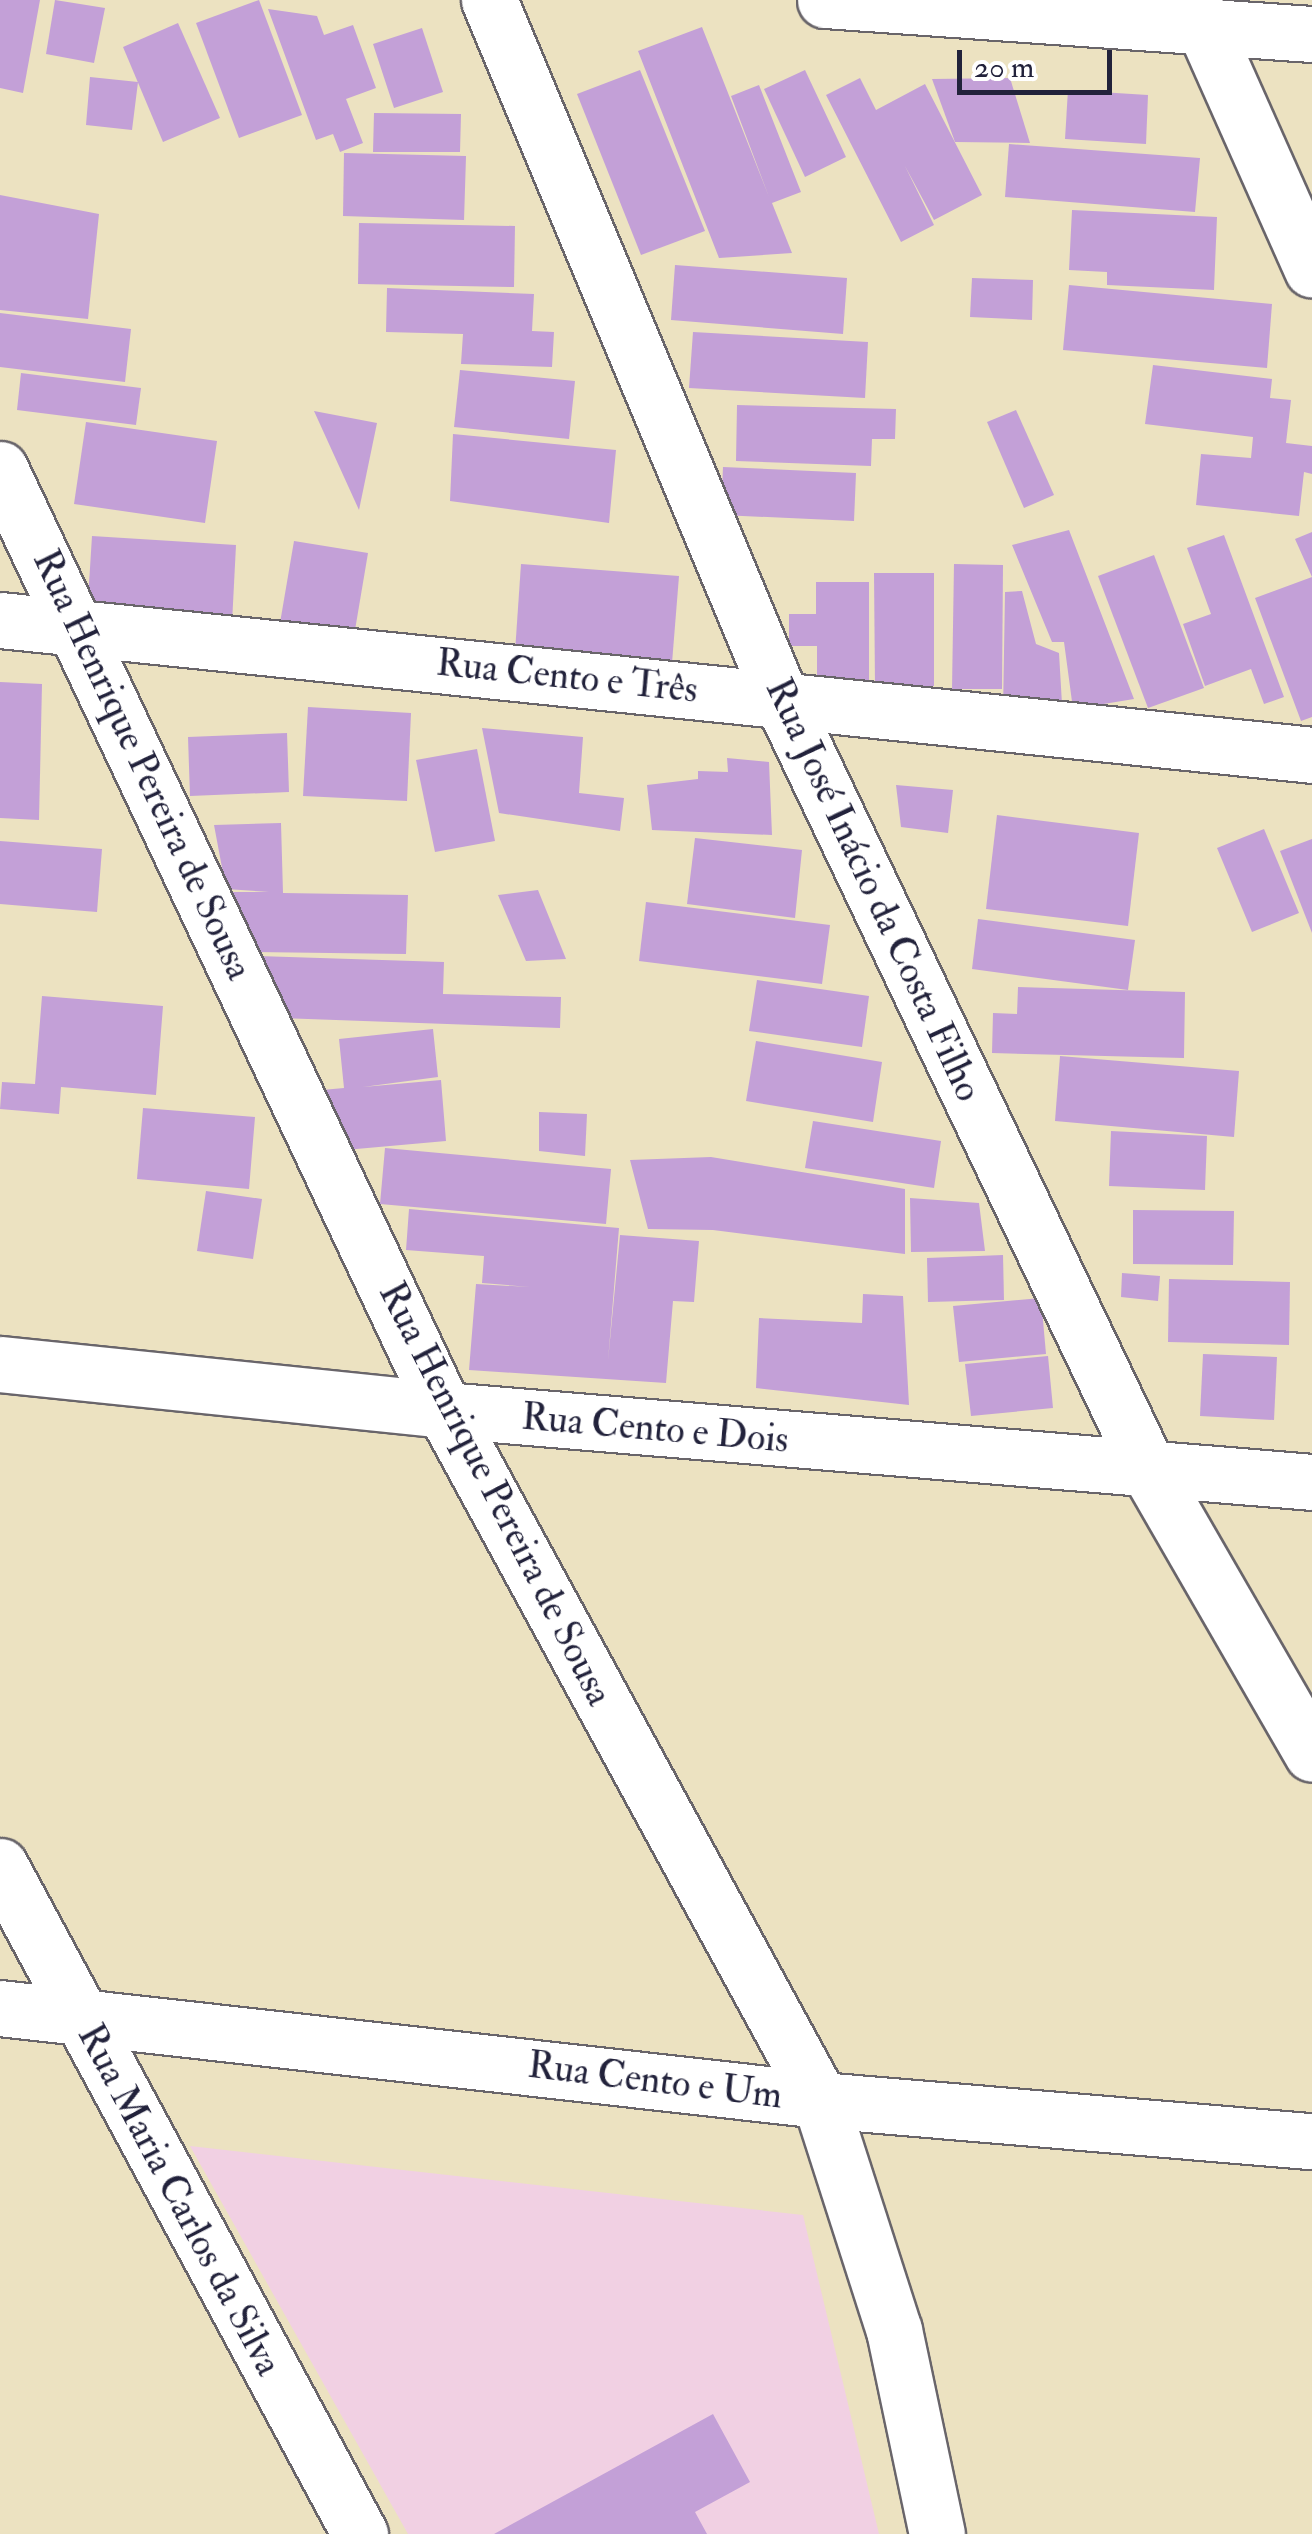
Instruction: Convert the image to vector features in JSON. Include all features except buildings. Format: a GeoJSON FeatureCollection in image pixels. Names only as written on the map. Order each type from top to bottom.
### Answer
{"type":"FeatureCollection","features":[{"type":"Feature","properties":{"kind":"street","name":"Rua José Inácio da Costa Filho"},"geometry":{"type":"LineString","coordinates":[[489,0],[782,701],[1150,1473],[1312,1754]]}},
{"type":"Feature","properties":{"kind":"street"},"geometry":{"type":"LineString","coordinates":[[825,0],[1198,13],[1312,34]]}},
{"type":"Feature","properties":{"kind":"street"},"geometry":{"type":"LineString","coordinates":[[1198,13],[1312,270]]}},
{"type":"Feature","properties":{"kind":"street","name":"Rua Henrique Pereira de Sousa"},"geometry":{"type":"LineString","coordinates":[[0,469],[78,624],[444,1410],[820,2100],[894,2330],[937,2534]]}},
{"type":"Feature","properties":{"kind":"street","name":"Rua Cento e Três"},"geometry":{"type":"LineString","coordinates":[[0,620],[78,624],[1312,755]]}},
{"type":"Feature","properties":{"kind":"street","name":"Rua Cento e Dois"},"geometry":{"type":"LineString","coordinates":[[0,1364],[444,1410],[1150,1473],[1312,1482]]}},
{"type":"Feature","properties":{"kind":"street","name":"Rua Maria Carlos da Silva"},"geometry":{"type":"LineString","coordinates":[[0,1866],[360,2534]]}},
{"type":"Feature","properties":{"kind":"street","name":"Rua Cento e Um"},"geometry":{"type":"LineString","coordinates":[[0,2008],[78,2012],[820,2100],[1312,2141]]}},
{"type":"Feature","properties":{"kind":"shaded area"},"geometry":{"type":"Polygon","coordinates":[[[190,2146],[803,2215],[879,2534],[408,2534],[190,2146]]]}}]}
